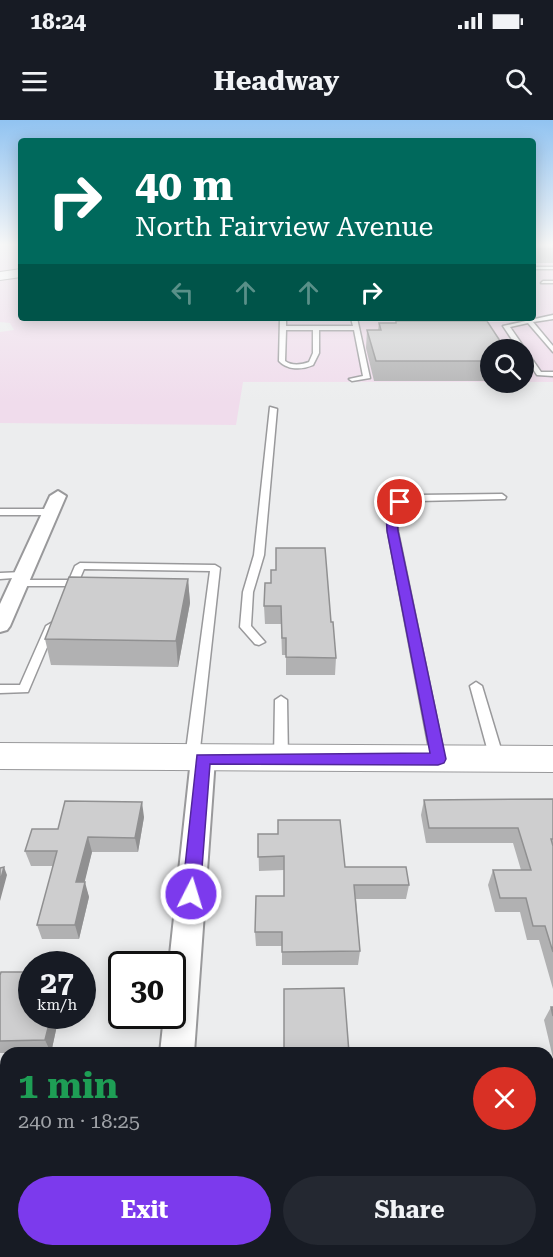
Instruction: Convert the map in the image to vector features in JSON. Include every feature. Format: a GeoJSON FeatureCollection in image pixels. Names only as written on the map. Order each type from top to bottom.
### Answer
{"type":"FeatureCollection","features":[{"type":"Feature","properties":{"kind":"street"},"geometry":{"type":"LineString","coordinates":[[0,626],[55,504]]}},
{"type":"Feature","properties":{"kind":"street"},"geometry":{"type":"LineString","coordinates":[[0,756],[553,759]]}},
{"type":"Feature","properties":{"kind":"street"},"geometry":{"type":"LineString","coordinates":[[177,1047],[197,758]]}},
{"type":"Feature","properties":{"kind":"lane"},"geometry":{"type":"LineString","coordinates":[[515,339],[506,326],[552,319]]}},
{"type":"Feature","properties":{"kind":"lane"},"geometry":{"type":"LineString","coordinates":[[283,321],[282,361],[292,366],[312,364],[316,358],[316,328]]}},
{"type":"Feature","properties":{"kind":"lane"},"geometry":{"type":"LineString","coordinates":[[352,379],[367,378],[355,321]]}},
{"type":"Feature","properties":{"kind":"lane"},"geometry":{"type":"LineString","coordinates":[[530,322],[553,350]]}},
{"type":"Feature","properties":{"kind":"lane"},"geometry":{"type":"LineString","coordinates":[[283,328],[357,328]]}},
{"type":"Feature","properties":{"kind":"lane"},"geometry":{"type":"LineString","coordinates":[[534,366],[539,374],[553,374]]}},
{"type":"Feature","properties":{"kind":"lane"},"geometry":{"type":"LineString","coordinates":[[259,642],[245,627],[248,592],[259,555],[273,409]]}},
{"type":"Feature","properties":{"kind":"lane"},"geometry":{"type":"LineString","coordinates":[[438,759],[391,512],[400,502],[418,498],[502,497]]}},
{"type":"Feature","properties":{"kind":"lane"},"geometry":{"type":"LineString","coordinates":[[0,512],[55,504]]}},
{"type":"Feature","properties":{"kind":"lane"},"geometry":{"type":"LineString","coordinates":[[63,597],[73,583],[80,566],[215,568],[197,758]]}},
{"type":"Feature","properties":{"kind":"lane"},"geometry":{"type":"LineString","coordinates":[[0,576],[73,583]]}},
{"type":"Feature","properties":{"kind":"lane"},"geometry":{"type":"LineString","coordinates":[[0,689],[24,689],[54,617]]}},
{"type":"Feature","properties":{"kind":"lane"},"geometry":{"type":"LineString","coordinates":[[476,686],[497,759]]}},
{"type":"Feature","properties":{"kind":"lane"},"geometry":{"type":"LineString","coordinates":[[281,700],[281,759]]}},
{"type":"Feature","properties":{"kind":"shaded area"},"geometry":{"type":"Polygon","coordinates":[[[0,297],[18,297],[18,321],[536,321],[536,297],[553,297],[553,382],[534,382],[534,339],[480,339],[480,382],[243,382],[236,425],[0,423],[0,332],[14,330],[10,323],[0,322],[0,297]]]}},
{"type":"Feature","properties":{"kind":"building"},"geometry":{"type":"Polygon","coordinates":[[[396,321],[487,321],[499,339],[480,339],[480,361],[376,361],[367,330],[381,330],[379,323],[396,323],[396,321]]]}},
{"type":"Feature","properties":{"kind":"building"},"geometry":{"type":"Polygon","coordinates":[[[276,548],[325,548],[336,658],[286,657],[286,638],[282,638],[281,606],[264,606],[265,583],[271,583],[271,570],[276,570],[276,548]]]}},
{"type":"Feature","properties":{"kind":"building"},"geometry":{"type":"Polygon","coordinates":[[[69,577],[188,579],[176,641],[45,639],[69,577]]]}},
{"type":"Feature","properties":{"kind":"building"},"geometry":{"type":"Polygon","coordinates":[[[553,799],[553,839],[551,839],[553,846],[553,952],[545,926],[533,926],[526,898],[500,898],[493,870],[531,870],[518,828],[429,828],[424,800],[553,799]]]}},
{"type":"Feature","properties":{"kind":"building"},"geometry":{"type":"Polygon","coordinates":[[[65,801],[142,802],[135,838],[88,837],[76,882],[85,882],[75,925],[37,925],[57,851],[25,851],[32,829],[58,829],[65,801]]]}},
{"type":"Feature","properties":{"kind":"building"},"geometry":{"type":"Polygon","coordinates":[[[278,820],[340,820],[345,867],[406,867],[409,885],[354,885],[360,951],[282,952],[282,932],[255,932],[256,896],[284,896],[284,856],[258,857],[258,834],[278,834],[278,820]]]}},
{"type":"Feature","properties":{"kind":"building"},"geometry":{"type":"Polygon","coordinates":[[[4,867],[0,882],[0,868],[4,867]]]}},
{"type":"Feature","properties":{"kind":"building"},"geometry":{"type":"Polygon","coordinates":[[[1,972],[18,972],[18,1029],[48,1029],[45,1040],[0,1041],[1,972]]]}},
{"type":"Feature","properties":{"kind":"building"},"geometry":{"type":"Polygon","coordinates":[[[344,988],[349,1047],[284,1047],[284,989],[344,988]]]}},
{"type":"Feature","properties":{"kind":"route"},"geometry":{"type":"LineString","coordinates":[[191,894],[203,759],[438,759],[393,531],[391,512],[400,502]]}}]}
